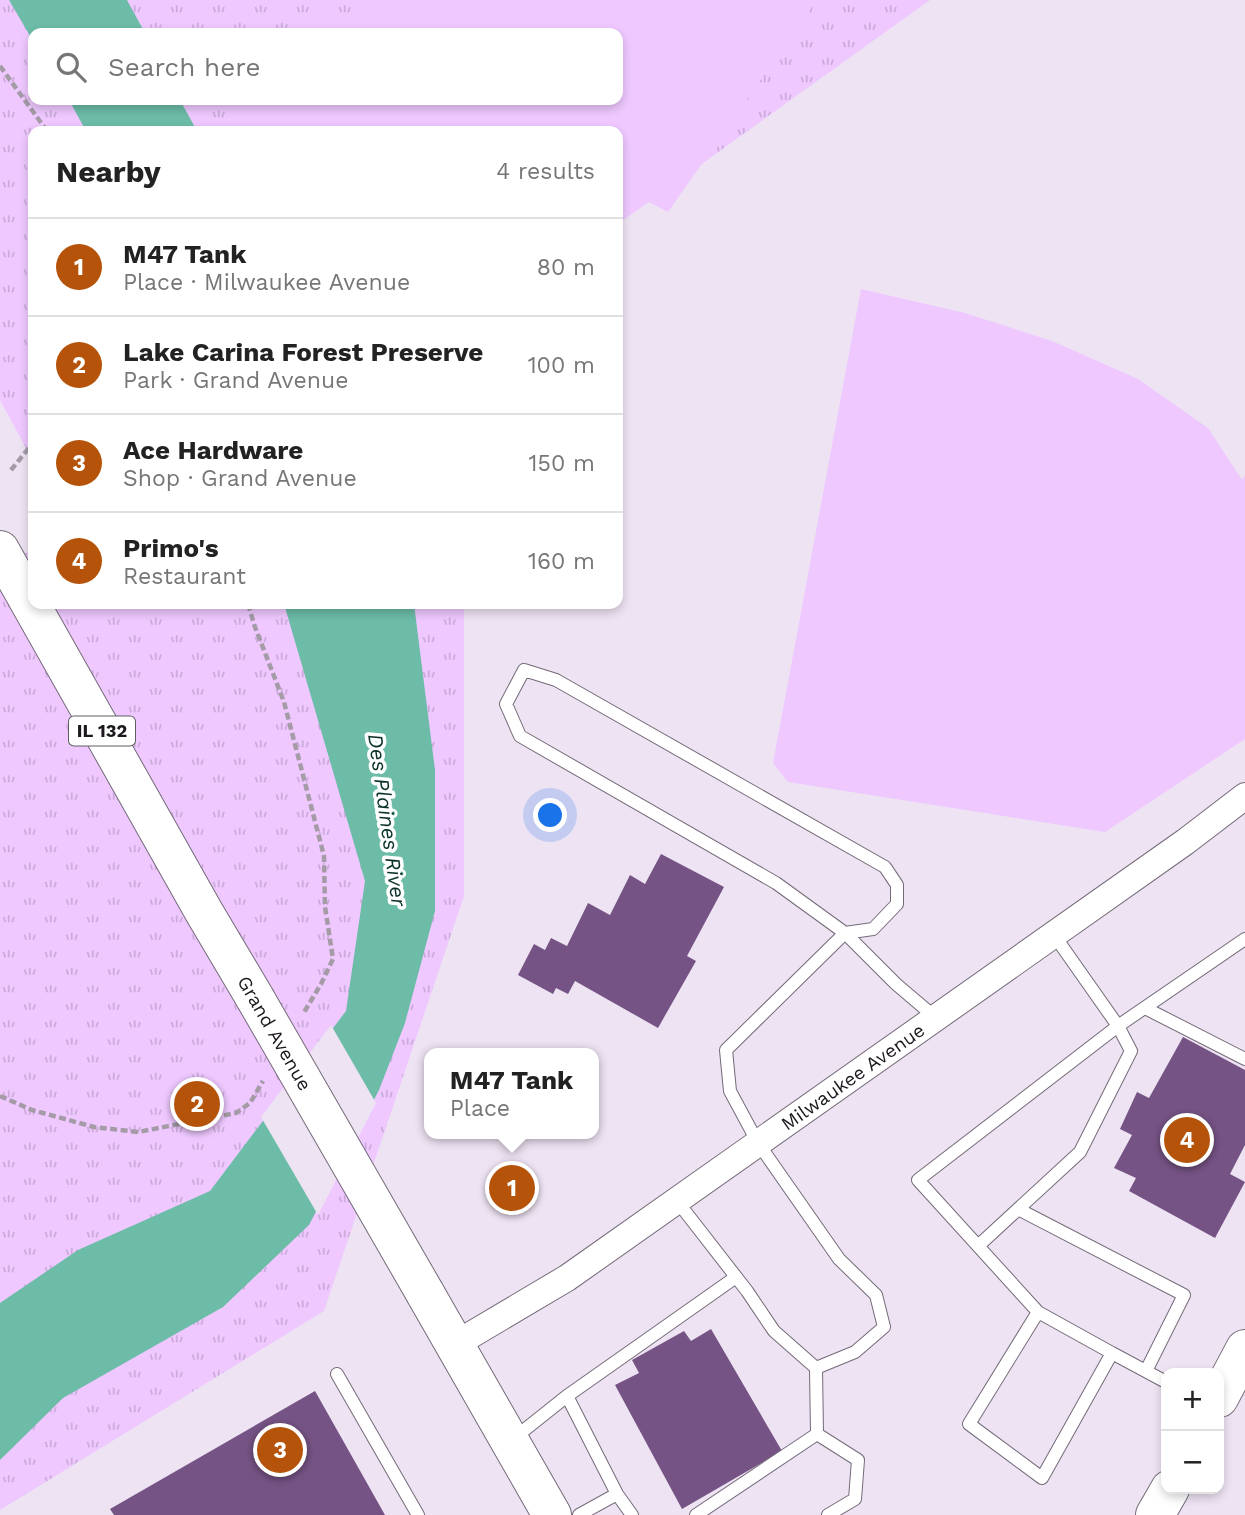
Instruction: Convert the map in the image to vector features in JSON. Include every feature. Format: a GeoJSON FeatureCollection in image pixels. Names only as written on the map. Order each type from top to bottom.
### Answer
{"type":"FeatureCollection","features":[{"type":"Feature","properties":{"kind":"main road","name":"Grand Avenue"},"geometry":{"type":"LineString","coordinates":[[0,550],[28,600]]}},
{"type":"Feature","properties":{"kind":"main road","name":"Grand Avenue"},"geometry":{"type":"LineString","coordinates":[[33,609],[204,912],[552,1515]]}},
{"type":"Feature","properties":{"kind":"main road"},"geometry":{"type":"LineString","coordinates":[[1224,1389],[1245,1349]]}},
{"type":"Feature","properties":{"kind":"main road"},"geometry":{"type":"LineString","coordinates":[[1156,1515],[1167,1494]]}},
{"type":"Feature","properties":{"kind":"street","name":"Milwaukee Avenue"},"geometry":{"type":"LineString","coordinates":[[454,1345],[568,1278],[1185,842],[1245,796]]}},
{"type":"Feature","properties":{"kind":"lane"},"geometry":{"type":"LineString","coordinates":[[817,1368],[855,1352],[884,1327],[876,1295],[839,1259],[758,1143],[730,1091],[726,1050],[845,933],[873,929],[897,904],[897,886],[885,867],[555,680],[524,670],[506,704],[520,736],[776,883],[845,933],[896,984],[936,1018]]}},
{"type":"Feature","properties":{"kind":"lane"},"geometry":{"type":"LineString","coordinates":[[978,1246],[1080,1152],[1131,1051],[1118,1026],[1054,935]]}},
{"type":"Feature","properties":{"kind":"lane"},"geometry":{"type":"LineString","coordinates":[[1161,1379],[1038,1312],[918,1180],[1118,1026],[1245,939]]}},
{"type":"Feature","properties":{"kind":"lane"},"geometry":{"type":"LineString","coordinates":[[1145,1008],[1245,1059]]}},
{"type":"Feature","properties":{"kind":"lane"},"geometry":{"type":"LineString","coordinates":[[677,1201],[747,1291],[774,1331],[817,1368],[817,1434]]}},
{"type":"Feature","properties":{"kind":"lane"},"geometry":{"type":"LineString","coordinates":[[1018,1209],[1184,1295],[1146,1371]]}},
{"type":"Feature","properties":{"kind":"lane"},"geometry":{"type":"LineString","coordinates":[[510,1442],[567,1395],[736,1277]]}},
{"type":"Feature","properties":{"kind":"lane"},"geometry":{"type":"LineString","coordinates":[[1038,1312],[969,1424],[1042,1478],[1111,1353]]}},
{"type":"Feature","properties":{"kind":"lane"},"geometry":{"type":"LineString","coordinates":[[337,1374],[418,1515]]}},
{"type":"Feature","properties":{"kind":"lane"},"geometry":{"type":"LineString","coordinates":[[567,1395],[617,1494],[632,1515]]}},
{"type":"Feature","properties":{"kind":"lane"},"geometry":{"type":"LineString","coordinates":[[696,1515],[817,1434]]}},
{"type":"Feature","properties":{"kind":"lane"},"geometry":{"type":"LineString","coordinates":[[817,1434],[858,1460],[855,1499],[828,1515]]}},
{"type":"Feature","properties":{"kind":"lane"},"geometry":{"type":"LineString","coordinates":[[579,1515],[617,1494]]}},
{"type":"Feature","properties":{"kind":"path"},"geometry":{"type":"LineString","coordinates":[[0,66],[28,105]]}},
{"type":"Feature","properties":{"kind":"path"},"geometry":{"type":"LineString","coordinates":[[28,105],[43,126]]}},
{"type":"Feature","properties":{"kind":"path"},"geometry":{"type":"LineString","coordinates":[[11,470],[28,449]]}},
{"type":"Feature","properties":{"kind":"path"},"geometry":{"type":"LineString","coordinates":[[249,609],[285,702],[324,856],[325,907],[333,959],[321,985]]}},
{"type":"Feature","properties":{"kind":"path"},"geometry":{"type":"LineString","coordinates":[[0,1096],[32,1110],[94,1127],[138,1132],[236,1113],[250,1103]]}},
{"type":"Feature","properties":{"kind":"green space"},"geometry":{"type":"Polygon","coordinates":[[[0,0],[930,0],[623,220],[623,126],[28,126],[28,452],[0,400],[0,0]]]}},
{"type":"Feature","properties":{"kind":"green space"},"geometry":{"type":"Polygon","coordinates":[[[383,0],[488,0],[506,10],[507,0],[810,0],[812,7],[668,212],[647,201],[623,213],[623,126],[239,126],[228,105],[623,105],[623,28],[307,28],[383,0]]]}},
{"type":"Feature","properties":{"kind":"green space"},"geometry":{"type":"Polygon","coordinates":[[[861,289],[965,313],[1052,341],[1138,379],[1208,428],[1242,480],[1245,475],[1245,739],[1105,832],[788,782],[773,763],[861,289]]]}},
{"type":"Feature","properties":{"kind":"green space"},"geometry":{"type":"Polygon","coordinates":[[[28,552],[28,609],[464,609],[464,896],[324,1311],[0,1510],[0,568],[28,552]]]}},
{"type":"Feature","properties":{"kind":"water"},"geometry":{"type":"Polygon","coordinates":[[[9,0],[127,0],[142,28],[28,28],[28,32],[9,0]]]}},
{"type":"Feature","properties":{"kind":"water"},"geometry":{"type":"Polygon","coordinates":[[[72,105],[183,105],[194,126],[83,126],[72,105]]]}},
{"type":"Feature","properties":{"kind":"water","name":"Des Plaines River"},"geometry":{"type":"Polygon","coordinates":[[[285,609],[415,609],[435,770],[435,911],[405,1023],[379,1090],[309,1225],[223,1307],[63,1398],[0,1460],[0,1303],[78,1250],[210,1191],[346,1011],[365,881],[285,609]]]}},
{"type":"Feature","properties":{"kind":"pier"},"geometry":{"type":"Polygon","coordinates":[[[331,1025],[376,1103],[318,1215],[261,1117],[331,1025]]]}},
{"type":"Feature","properties":{"kind":"building"},"geometry":{"type":"Polygon","coordinates":[[[661,854],[724,887],[687,956],[696,961],[658,1028],[575,981],[568,994],[556,988],[553,994],[518,975],[534,944],[545,950],[551,938],[567,946],[588,903],[610,915],[630,875],[645,884],[661,854]]]}},
{"type":"Feature","properties":{"kind":"building"},"geometry":{"type":"Polygon","coordinates":[[[1183,1037],[1245,1070],[1245,1145],[1230,1174],[1245,1182],[1215,1238],[1129,1191],[1136,1178],[1114,1168],[1132,1135],[1120,1129],[1137,1092],[1149,1098],[1183,1037]]]}},
{"type":"Feature","properties":{"kind":"building"},"geometry":{"type":"Polygon","coordinates":[[[711,1329],[782,1451],[682,1509],[615,1385],[639,1373],[632,1360],[684,1331],[691,1341],[711,1329]]]}},
{"type":"Feature","properties":{"kind":"building"},"geometry":{"type":"Polygon","coordinates":[[[315,1391],[385,1515],[114,1515],[110,1509],[315,1391]]]}},
{"type":"Feature","properties":{"kind":"place","name":"Lake Carina Forest Preserve"},"geometry":{"type":"Point","coordinates":[197,1104]}},
{"type":"Feature","properties":{"kind":"place","name":"Primo's"},"geometry":{"type":"Point","coordinates":[1187,1140]}},
{"type":"Feature","properties":{"kind":"place","name":"M47 Tank"},"geometry":{"type":"Point","coordinates":[512,1188]}},
{"type":"Feature","properties":{"kind":"place","name":"Ace Hardware"},"geometry":{"type":"Point","coordinates":[280,1450]}}]}
